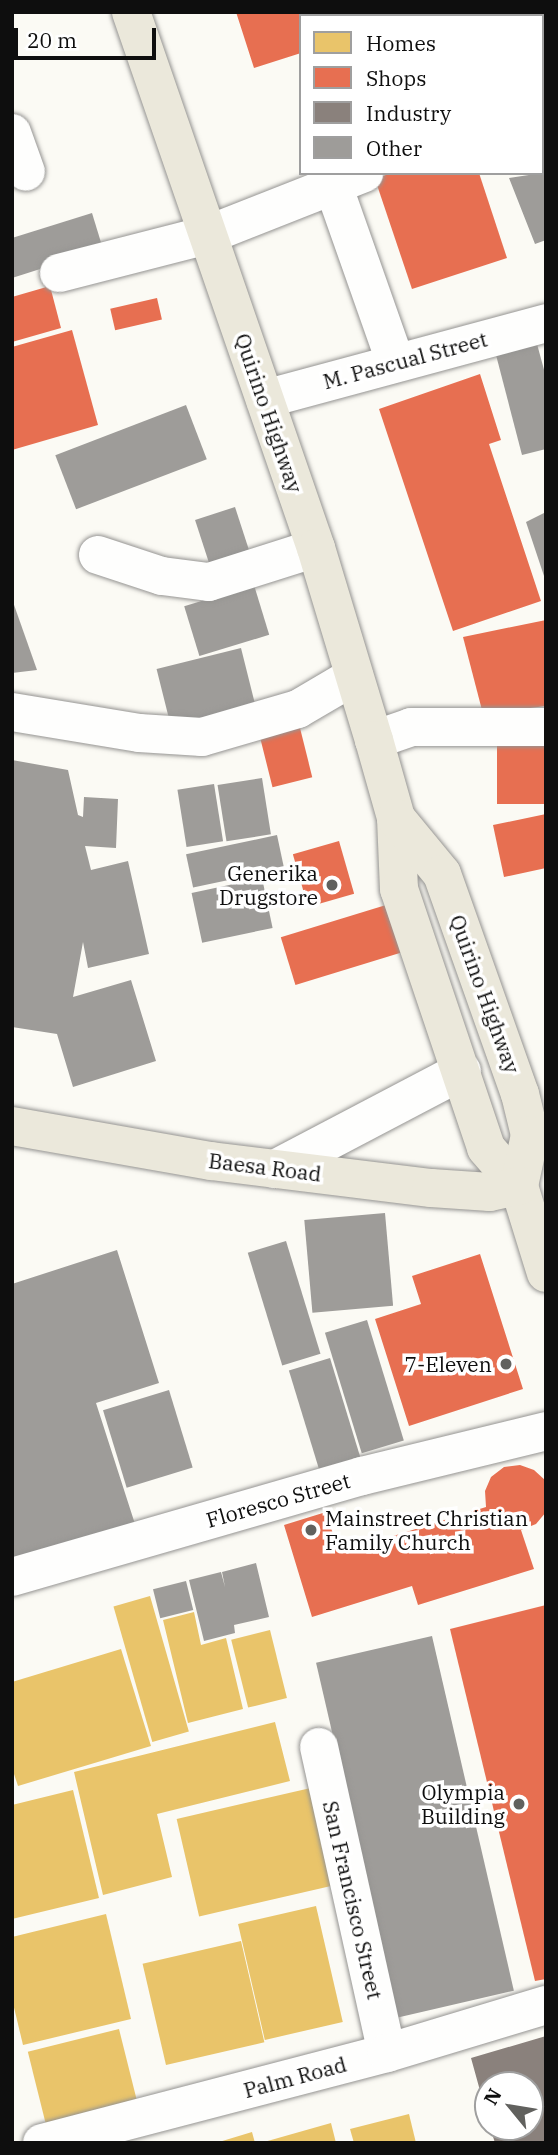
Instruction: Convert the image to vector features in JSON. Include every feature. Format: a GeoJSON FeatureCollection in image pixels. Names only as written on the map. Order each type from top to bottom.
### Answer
{"type":"FeatureCollection","features":[{"type":"Feature","properties":{"kind":"main road","name":"Quirino Highway"},"geometry":{"type":"LineString","coordinates":[[131,12],[316,548],[396,818],[399,889],[486,1148],[519,1186],[546,1273]]}},
{"type":"Feature","properties":{"kind":"main road","name":"Quirino Highway"},"geometry":{"type":"LineString","coordinates":[[396,818],[442,874],[520,1094],[538,1133],[519,1186]]}},
{"type":"Feature","properties":{"kind":"main road","name":"Baesa Road"},"geometry":{"type":"LineString","coordinates":[[12,1126],[275,1169],[466,1192],[519,1186]]}},
{"type":"Feature","properties":{"kind":"street"},"geometry":{"type":"LineString","coordinates":[[12,133],[26,172]]}},
{"type":"Feature","properties":{"kind":"street"},"geometry":{"type":"LineString","coordinates":[[59,273],[207,235],[348,179],[395,361]]}},
{"type":"Feature","properties":{"kind":"street","name":"M. Pascual Street"},"geometry":{"type":"LineString","coordinates":[[265,399],[395,361],[546,323]]}},
{"type":"Feature","properties":{"kind":"street"},"geometry":{"type":"LineString","coordinates":[[98,555],[162,576],[209,582],[316,548]]}},
{"type":"Feature","properties":{"kind":"street"},"geometry":{"type":"LineString","coordinates":[[12,712],[139,733],[202,737],[298,709],[355,676]]}},
{"type":"Feature","properties":{"kind":"street"},"geometry":{"type":"LineString","coordinates":[[374,740],[411,727],[546,727]]}},
{"type":"Feature","properties":{"kind":"street"},"geometry":{"type":"LineString","coordinates":[[275,1169],[462,1071]]}},
{"type":"Feature","properties":{"kind":"street"},"geometry":{"type":"LineString","coordinates":[[486,1148],[538,1133]]}},
{"type":"Feature","properties":{"kind":"street","name":"Floresco Street"},"geometry":{"type":"LineString","coordinates":[[12,1577],[362,1476],[546,1432]]}},
{"type":"Feature","properties":{"kind":"street","name":"San Francisco Street"},"geometry":{"type":"LineString","coordinates":[[318,1746],[387,2053]]}},
{"type":"Feature","properties":{"kind":"street","name":"Palm Road"},"geometry":{"type":"LineString","coordinates":[[42,2143],[387,2053],[546,2005]]}},
{"type":"Feature","properties":{"kind":"building: Homes"},"geometry":{"type":"Polygon","coordinates":[[[546,12],[544,91],[544,14],[540,14],[546,12]]]}},
{"type":"Feature","properties":{"kind":"building: Homes"},"geometry":{"type":"Polygon","coordinates":[[[150,1596],[189,1732],[152,1742],[113,1606],[150,1596]]]}},
{"type":"Feature","properties":{"kind":"building: Homes"},"geometry":{"type":"Polygon","coordinates":[[[194,1612],[201,1645],[226,1638],[243,1709],[188,1723],[163,1620],[194,1612]]]}},
{"type":"Feature","properties":{"kind":"building: Homes"},"geometry":{"type":"Polygon","coordinates":[[[270,1630],[287,1698],[248,1708],[231,1640],[270,1630]]]}},
{"type":"Feature","properties":{"kind":"building: Homes"},"geometry":{"type":"Polygon","coordinates":[[[121,1649],[151,1746],[18,1786],[12,1768],[12,1682],[121,1649]]]}},
{"type":"Feature","properties":{"kind":"building: Homes"},"geometry":{"type":"Polygon","coordinates":[[[275,1722],[290,1781],[157,1814],[172,1877],[103,1895],[74,1772],[275,1722]]]}},
{"type":"Feature","properties":{"kind":"building: Homes"},"geometry":{"type":"Polygon","coordinates":[[[315,1787],[337,1884],[199,1916],[177,1819],[315,1787]]]}},
{"type":"Feature","properties":{"kind":"building: Homes"},"geometry":{"type":"Polygon","coordinates":[[[73,1790],[99,1898],[12,1919],[12,1805],[73,1790]]]}},
{"type":"Feature","properties":{"kind":"building: Homes"},"geometry":{"type":"Polygon","coordinates":[[[316,1906],[343,2022],[265,2040],[238,1924],[316,1906]]]}},
{"type":"Feature","properties":{"kind":"building: Homes"},"geometry":{"type":"Polygon","coordinates":[[[106,1914],[131,2019],[23,2045],[12,1999],[12,1937],[106,1914]]]}},
{"type":"Feature","properties":{"kind":"building: Homes"},"geometry":{"type":"Polygon","coordinates":[[[241,1941],[264,2042],[166,2065],[143,1964],[241,1941]]]}},
{"type":"Feature","properties":{"kind":"building: Homes"},"geometry":{"type":"Polygon","coordinates":[[[119,2029],[139,2108],[47,2130],[28,2052],[119,2029]]]}},
{"type":"Feature","properties":{"kind":"building: Homes"},"geometry":{"type":"Polygon","coordinates":[[[409,2114],[416,2143],[354,2143],[350,2129],[409,2114]]]}},
{"type":"Feature","properties":{"kind":"building: Homes"},"geometry":{"type":"Polygon","coordinates":[[[331,2123],[336,2143],[264,2142],[331,2123]]]}},
{"type":"Feature","properties":{"kind":"building: Homes"},"geometry":{"type":"Polygon","coordinates":[[[252,2132],[255,2143],[219,2143],[219,2142],[252,2132]]]}},
{"type":"Feature","properties":{"kind":"building: Shops"},"geometry":{"type":"Polygon","coordinates":[[[236,12],[347,12],[299,14],[299,54],[254,68],[236,12]]]}},
{"type":"Feature","properties":{"kind":"building: Shops"},"geometry":{"type":"Polygon","coordinates":[[[374,12],[432,12],[432,14],[374,12]]]}},
{"type":"Feature","properties":{"kind":"building: Shops"},"geometry":{"type":"Polygon","coordinates":[[[386,175],[480,175],[507,258],[412,289],[375,179],[386,175]]]}},
{"type":"Feature","properties":{"kind":"building: Shops"},"geometry":{"type":"Polygon","coordinates":[[[50,286],[61,328],[12,342],[12,297],[50,286]]]}},
{"type":"Feature","properties":{"kind":"building: Shops"},"geometry":{"type":"Polygon","coordinates":[[[157,298],[162,319],[115,330],[110,309],[157,298]]]}},
{"type":"Feature","properties":{"kind":"building: Shops"},"geometry":{"type":"Polygon","coordinates":[[[72,330],[98,425],[12,450],[12,347],[72,330]]]}},
{"type":"Feature","properties":{"kind":"building: Shops"},"geometry":{"type":"Polygon","coordinates":[[[480,374],[501,440],[489,444],[541,601],[453,631],[379,409],[480,374]]]}},
{"type":"Feature","properties":{"kind":"building: Shops"},"geometry":{"type":"Polygon","coordinates":[[[546,620],[546,706],[483,714],[463,637],[546,620]]]}},
{"type":"Feature","properties":{"kind":"building: Shops"},"geometry":{"type":"Polygon","coordinates":[[[298,720],[312,777],[272,787],[258,730],[298,720]]]}},
{"type":"Feature","properties":{"kind":"building: Shops"},"geometry":{"type":"Polygon","coordinates":[[[497,744],[546,744],[546,804],[497,804],[497,744]]]}},
{"type":"Feature","properties":{"kind":"building: Shops"},"geometry":{"type":"Polygon","coordinates":[[[546,814],[546,868],[504,877],[493,825],[546,814]]]}},
{"type":"Feature","properties":{"kind":"building: Shops"},"geometry":{"type":"Polygon","coordinates":[[[339,841],[354,894],[308,907],[293,854],[339,841]]]}},
{"type":"Feature","properties":{"kind":"building: Shops"},"geometry":{"type":"Polygon","coordinates":[[[386,905],[401,953],[295,985],[281,937],[386,905]]]}},
{"type":"Feature","properties":{"kind":"building: Shops"},"geometry":{"type":"Polygon","coordinates":[[[480,1254],[523,1389],[409,1426],[375,1319],[421,1304],[412,1276],[480,1254]]]}},
{"type":"Feature","properties":{"kind":"building: Shops"},"geometry":{"type":"Polygon","coordinates":[[[520,1465],[534,1470],[546,1481],[546,1512],[536,1524],[521,1530],[534,1569],[418,1605],[412,1586],[312,1617],[284,1525],[326,1512],[339,1553],[486,1507],[485,1491],[491,1477],[504,1467],[520,1465]]]}},
{"type":"Feature","properties":{"kind":"building: Shops","name":"Olympia Building"},"geometry":{"type":"Polygon","coordinates":[[[546,1605],[546,1979],[535,1981],[450,1629],[546,1605]]]}},
{"type":"Feature","properties":{"kind":"building: Industry"},"geometry":{"type":"Polygon","coordinates":[[[546,2036],[546,2143],[494,2141],[544,2141],[544,2071],[475,2071],[471,2058],[546,2036]]]}},
{"type":"Feature","properties":{"kind":"building: Other"},"geometry":{"type":"Polygon","coordinates":[[[546,163],[546,240],[535,244],[509,178],[544,175],[546,163]]]}},
{"type":"Feature","properties":{"kind":"building: Other"},"geometry":{"type":"Polygon","coordinates":[[[92,213],[103,249],[12,278],[12,238],[92,213]]]}},
{"type":"Feature","properties":{"kind":"building: Other"},"geometry":{"type":"Polygon","coordinates":[[[537,344],[546,377],[546,449],[522,455],[496,355],[537,344]]]}},
{"type":"Feature","properties":{"kind":"building: Other"},"geometry":{"type":"Polygon","coordinates":[[[186,405],[207,459],[76,509],[55,455],[186,405]]]}},
{"type":"Feature","properties":{"kind":"building: Other"},"geometry":{"type":"Polygon","coordinates":[[[235,507],[249,550],[209,563],[195,520],[235,507]]]}},
{"type":"Feature","properties":{"kind":"building: Other"},"geometry":{"type":"Polygon","coordinates":[[[546,512],[546,579],[545,579],[526,522],[546,512]]]}},
{"type":"Feature","properties":{"kind":"building: Other"},"geometry":{"type":"Polygon","coordinates":[[[254,585],[269,635],[199,656],[184,606],[254,585]]]}},
{"type":"Feature","properties":{"kind":"building: Other"},"geometry":{"type":"Polygon","coordinates":[[[13,602],[37,670],[12,673],[13,602]]]}},
{"type":"Feature","properties":{"kind":"building: Other"},"geometry":{"type":"Polygon","coordinates":[[[241,648],[255,704],[171,725],[157,669],[241,648]]]}},
{"type":"Feature","properties":{"kind":"building: Other"},"geometry":{"type":"Polygon","coordinates":[[[12,760],[68,770],[78,815],[83,817],[84,797],[118,799],[116,848],[85,846],[91,870],[128,861],[149,954],[88,968],[83,942],[73,997],[131,980],[156,1061],[73,1087],[57,1034],[12,1027],[12,760]]]}},
{"type":"Feature","properties":{"kind":"building: Other"},"geometry":{"type":"Polygon","coordinates":[[[262,778],[271,834],[226,841],[218,785],[262,778]]]}},
{"type":"Feature","properties":{"kind":"building: Other"},"geometry":{"type":"Polygon","coordinates":[[[214,784],[223,841],[187,847],[177,790],[214,784]]]}},
{"type":"Feature","properties":{"kind":"building: Other"},"geometry":{"type":"Polygon","coordinates":[[[277,835],[284,868],[193,888],[186,854],[277,835]]]}},
{"type":"Feature","properties":{"kind":"building: Other"},"geometry":{"type":"Polygon","coordinates":[[[262,878],[273,928],[202,943],[192,893],[262,878]]]}},
{"type":"Feature","properties":{"kind":"building: Other"},"geometry":{"type":"Polygon","coordinates":[[[385,1213],[393,1306],[312,1313],[304,1220],[385,1213]]]}},
{"type":"Feature","properties":{"kind":"building: Other"},"geometry":{"type":"Polygon","coordinates":[[[286,1241],[320,1354],[282,1366],[248,1253],[286,1241]]]}},
{"type":"Feature","properties":{"kind":"building: Other"},"geometry":{"type":"Polygon","coordinates":[[[117,1250],[159,1383],[96,1403],[135,1524],[12,1564],[12,1284],[117,1250]]]}},
{"type":"Feature","properties":{"kind":"building: Other"},"geometry":{"type":"Polygon","coordinates":[[[367,1320],[404,1440],[362,1453],[325,1333],[367,1320]]]}},
{"type":"Feature","properties":{"kind":"building: Other"},"geometry":{"type":"Polygon","coordinates":[[[330,1358],[361,1458],[320,1471],[289,1371],[330,1358]]]}},
{"type":"Feature","properties":{"kind":"building: Other"},"geometry":{"type":"Polygon","coordinates":[[[169,1390],[193,1467],[127,1488],[103,1410],[169,1390]]]}},
{"type":"Feature","properties":{"kind":"building: Other"},"geometry":{"type":"Polygon","coordinates":[[[256,1563],[269,1617],[234,1625],[235,1633],[204,1641],[189,1580],[221,1572],[225,1587],[222,1572],[256,1563]]]}},
{"type":"Feature","properties":{"kind":"building: Other"},"geometry":{"type":"Polygon","coordinates":[[[186,1581],[193,1610],[160,1618],[153,1589],[186,1581]]]}},
{"type":"Feature","properties":{"kind":"building: Other"},"geometry":{"type":"Polygon","coordinates":[[[432,1636],[514,1991],[398,2017],[316,1663],[432,1636]]]}},
{"type":"Feature","properties":{"kind":"place","name":"Generika Drugstore"},"geometry":{"type":"Point","coordinates":[332,885]}},
{"type":"Feature","properties":{"kind":"place","name":"7-Eleven"},"geometry":{"type":"Point","coordinates":[506,1364]}},
{"type":"Feature","properties":{"kind":"place","name":"Mainstreet Christian Family Church"},"geometry":{"type":"Point","coordinates":[311,1530]}},
{"type":"Feature","properties":{"kind":"place","name":"Olympia Building"},"geometry":{"type":"Point","coordinates":[519,1804]}}]}
